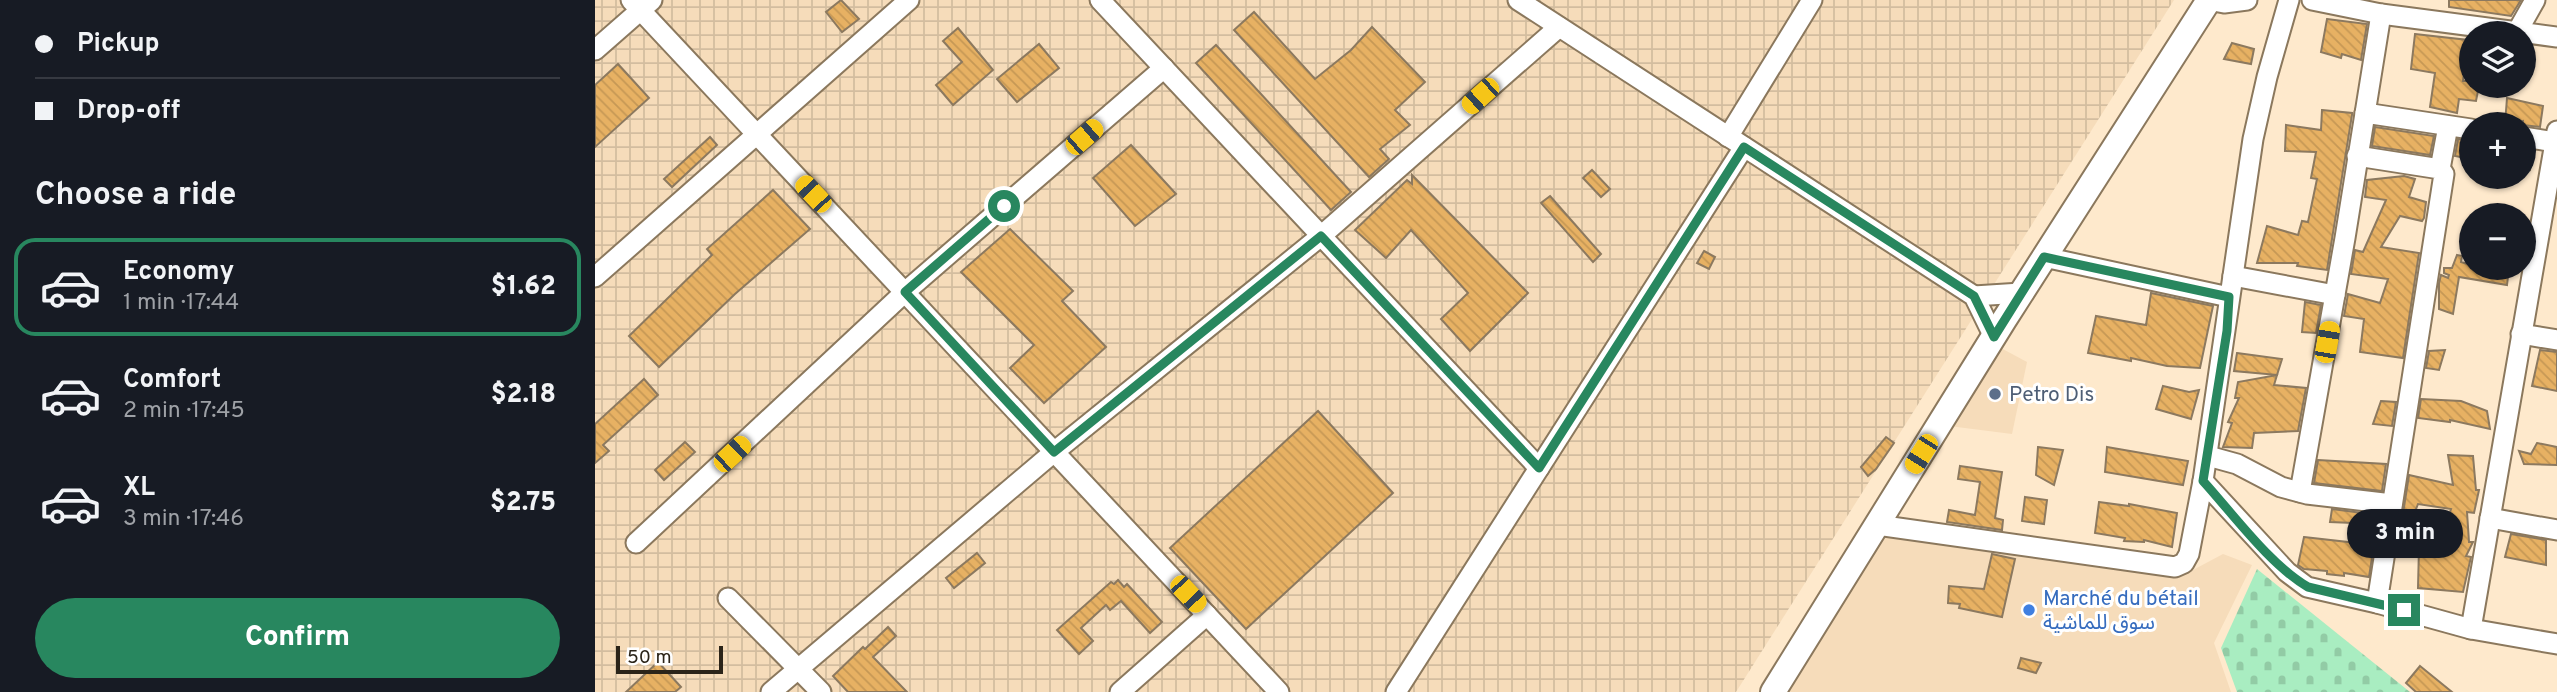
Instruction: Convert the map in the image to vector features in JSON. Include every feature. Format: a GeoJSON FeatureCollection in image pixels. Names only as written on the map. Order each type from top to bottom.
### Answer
{"type":"FeatureCollection","features":[{"type":"Feature","properties":{"kind":"main road"},"geometry":{"type":"LineString","coordinates":[[1773,692],[2021,293],[2209,0]]}},
{"type":"Feature","properties":{"kind":"street"},"geometry":{"type":"LineString","coordinates":[[595,277],[909,0]]}},
{"type":"Feature","properties":{"kind":"street"},"geometry":{"type":"LineString","coordinates":[[1100,0],[1539,468]]}},
{"type":"Feature","properties":{"kind":"street"},"geometry":{"type":"LineString","coordinates":[[1518,0],[1974,296],[1994,337]]}},
{"type":"Feature","properties":{"kind":"street"},"geometry":{"type":"LineString","coordinates":[[1396,692],[1539,468],[1736,142],[1812,0]]}},
{"type":"Feature","properties":{"kind":"street"},"geometry":{"type":"LineString","coordinates":[[2209,0],[2224,3],[2247,0]]}},
{"type":"Feature","properties":{"kind":"street"},"geometry":{"type":"LineString","coordinates":[[1877,524],[2175,568],[2184,563],[2189,554],[2208,456],[2253,139],[2289,0]]}},
{"type":"Feature","properties":{"kind":"street"},"geometry":{"type":"LineString","coordinates":[[2312,0],[2381,14],[2459,24]]}},
{"type":"Feature","properties":{"kind":"street"},"geometry":{"type":"LineString","coordinates":[[2524,21],[2535,0]]}},
{"type":"Feature","properties":{"kind":"street"},"geometry":{"type":"LineString","coordinates":[[595,50],[641,3],[758,134],[1279,692]]}},
{"type":"Feature","properties":{"kind":"street"},"geometry":{"type":"LineString","coordinates":[[2300,492],[2381,14]]}},
{"type":"Feature","properties":{"kind":"street"},"geometry":{"type":"LineString","coordinates":[[771,692],[1054,452],[1321,236],[1559,27]]}},
{"type":"Feature","properties":{"kind":"street"},"geometry":{"type":"LineString","coordinates":[[2536,34],[2557,37]]}},
{"type":"Feature","properties":{"kind":"street"},"geometry":{"type":"LineString","coordinates":[[636,543],[905,292],[1164,68]]}},
{"type":"Feature","properties":{"kind":"street"},"geometry":{"type":"LineString","coordinates":[[2365,113],[2459,128]]}},
{"type":"Feature","properties":{"kind":"street"},"geometry":{"type":"LineString","coordinates":[[2440,169],[2448,126]]}},
{"type":"Feature","properties":{"kind":"street"},"geometry":{"type":"LineString","coordinates":[[2471,629],[2521,334],[2548,235],[2556,136],[2536,137]]}},
{"type":"Feature","properties":{"kind":"street"},"geometry":{"type":"LineString","coordinates":[[2357,156],[2440,169],[2444,174],[2377,603]]}},
{"type":"Feature","properties":{"kind":"street"},"geometry":{"type":"LineString","coordinates":[[2044,257],[2229,297]]}},
{"type":"Feature","properties":{"kind":"street"},"geometry":{"type":"LineString","coordinates":[[2233,276],[2335,295]]}},
{"type":"Feature","properties":{"kind":"street"},"geometry":{"type":"LineString","coordinates":[[1974,296],[2021,293]]}},
{"type":"Feature","properties":{"kind":"street"},"geometry":{"type":"LineString","coordinates":[[2521,334],[2557,340]]}},
{"type":"Feature","properties":{"kind":"street"},"geometry":{"type":"LineString","coordinates":[[2208,456],[2237,464],[2281,487],[2300,492],[2392,504]]}},
{"type":"Feature","properties":{"kind":"street"},"geometry":{"type":"LineString","coordinates":[[2203,481],[2246,530],[2296,580],[2308,587],[2471,629],[2557,644]]}},
{"type":"Feature","properties":{"kind":"street"},"geometry":{"type":"LineString","coordinates":[[2490,517],[2557,530]]}},
{"type":"Feature","properties":{"kind":"street"},"geometry":{"type":"LineString","coordinates":[[727,598],[821,692]]}},
{"type":"Feature","properties":{"kind":"street"},"geometry":{"type":"LineString","coordinates":[[1120,692],[1207,615]]}},
{"type":"Feature","properties":{"kind":"shaded area"},"geometry":{"type":"Polygon","coordinates":[[[595,0],[2174,0],[1736,692],[595,692],[595,0]]]}},
{"type":"Feature","properties":{"kind":"shaded area","name":"Petro Dis"},"geometry":{"type":"Polygon","coordinates":[[[1999,347],[2027,362],[2012,434],[1949,426],[1999,347]]]}},
{"type":"Feature","properties":{"kind":"shaded area","name":"Marché du bétail سوق للماشية"},"geometry":{"type":"Polygon","coordinates":[[[1877,536],[2178,578],[2223,554],[2252,565],[2214,643],[2231,692],[1776,692],[1877,536]]]}},
{"type":"Feature","properties":{"kind":"green space"},"geometry":{"type":"Polygon","coordinates":[[[2257,569],[2410,692],[2237,692],[2221,648],[2257,569]]]}},
{"type":"Feature","properties":{"kind":"building"},"geometry":{"type":"Polygon","coordinates":[[[841,0],[859,19],[842,32],[826,12],[841,0]]]}},
{"type":"Feature","properties":{"kind":"building"},"geometry":{"type":"Polygon","coordinates":[[[2449,0],[2521,0],[2511,16],[2449,7],[2449,0]]]}},
{"type":"Feature","properties":{"kind":"building"},"geometry":{"type":"Polygon","coordinates":[[[1254,12],[1315,79],[1351,50],[1372,27],[1425,82],[1395,110],[1410,125],[1380,149],[1389,159],[1369,177],[1234,30],[1254,12]]]}},
{"type":"Feature","properties":{"kind":"building"},"geometry":{"type":"Polygon","coordinates":[[[2327,19],[2367,24],[2361,60],[2342,54],[2341,58],[2321,52],[2327,19]]]}},
{"type":"Feature","properties":{"kind":"building"},"geometry":{"type":"Polygon","coordinates":[[[958,28],[993,70],[953,105],[936,85],[962,62],[943,41],[958,28]]]}},
{"type":"Feature","properties":{"kind":"building"},"geometry":{"type":"Polygon","coordinates":[[[2415,34],[2459,39],[2459,98],[2477,98],[2476,101],[2459,99],[2457,113],[2430,107],[2435,73],[2411,69],[2415,34]]]}},
{"type":"Feature","properties":{"kind":"building"},"geometry":{"type":"Polygon","coordinates":[[[2232,43],[2254,49],[2251,64],[2224,59],[2232,43]]]}},
{"type":"Feature","properties":{"kind":"building"},"geometry":{"type":"Polygon","coordinates":[[[1039,44],[1059,68],[1017,102],[997,79],[1039,44]]]}},
{"type":"Feature","properties":{"kind":"building"},"geometry":{"type":"Polygon","coordinates":[[[1216,45],[1351,192],[1331,210],[1196,63],[1216,45]]]}},
{"type":"Feature","properties":{"kind":"building"},"geometry":{"type":"Polygon","coordinates":[[[618,64],[649,98],[595,147],[595,85],[618,64]]]}},
{"type":"Feature","properties":{"kind":"building"},"geometry":{"type":"Polygon","coordinates":[[[2507,98],[2543,106],[2540,127],[2536,127],[2536,112],[2506,112],[2507,98]]]}},
{"type":"Feature","properties":{"kind":"building"},"geometry":{"type":"Polygon","coordinates":[[[2322,110],[2352,113],[2327,270],[2297,266],[2298,263],[2257,263],[2267,226],[2298,235],[2302,221],[2308,222],[2317,179],[2311,178],[2316,152],[2285,151],[2286,125],[2321,130],[2322,110]]]}},
{"type":"Feature","properties":{"kind":"building"},"geometry":{"type":"Polygon","coordinates":[[[2375,127],[2434,136],[2430,155],[2372,146],[2375,127]]]}},
{"type":"Feature","properties":{"kind":"building"},"geometry":{"type":"Polygon","coordinates":[[[710,137],[717,145],[672,187],[664,179],[710,137]]]}},
{"type":"Feature","properties":{"kind":"building"},"geometry":{"type":"Polygon","coordinates":[[[2458,139],[2459,139],[2459,157],[2455,156],[2458,139]]]}},
{"type":"Feature","properties":{"kind":"building"},"geometry":{"type":"Polygon","coordinates":[[[1131,145],[1176,194],[1135,226],[1093,178],[1131,145]]]}},
{"type":"Feature","properties":{"kind":"building"},"geometry":{"type":"Polygon","coordinates":[[[1592,170],[1610,189],[1601,197],[1583,178],[1592,170]]]}},
{"type":"Feature","properties":{"kind":"building"},"geometry":{"type":"Polygon","coordinates":[[[1412,175],[1528,293],[1470,351],[1441,319],[1468,293],[1411,230],[1386,258],[1355,230],[1407,180],[1412,184],[1412,175]]]}},
{"type":"Feature","properties":{"kind":"building"},"geometry":{"type":"Polygon","coordinates":[[[2404,176],[2415,179],[2409,197],[2426,202],[2424,218],[2422,221],[2400,216],[2381,247],[2419,253],[2403,358],[2360,352],[2364,319],[2344,316],[2348,294],[2380,303],[2388,279],[2351,274],[2355,250],[2363,252],[2386,200],[2365,197],[2367,180],[2404,176]]]}},
{"type":"Feature","properties":{"kind":"building"},"geometry":{"type":"Polygon","coordinates":[[[773,190],[810,229],[735,294],[659,367],[629,336],[712,255],[707,249],[773,190]]]}},
{"type":"Feature","properties":{"kind":"building"},"geometry":{"type":"Polygon","coordinates":[[[1550,196],[1601,254],[1593,262],[1541,203],[1550,196]]]}},
{"type":"Feature","properties":{"kind":"building"},"geometry":{"type":"Polygon","coordinates":[[[1010,229],[1073,291],[1062,301],[1106,347],[1044,403],[1010,368],[1034,345],[961,272],[1010,229]]]}},
{"type":"Feature","properties":{"kind":"building"},"geometry":{"type":"Polygon","coordinates":[[[1704,251],[1715,257],[1709,269],[1697,263],[1704,251]]]}},
{"type":"Feature","properties":{"kind":"building"},"geometry":{"type":"Polygon","coordinates":[[[2459,255],[2459,277],[2453,314],[2439,309],[2441,275],[2448,278],[2444,268],[2452,268],[2459,255]]]}},
{"type":"Feature","properties":{"kind":"building"},"geometry":{"type":"Polygon","coordinates":[[[2477,280],[2508,280],[2507,285],[2477,280]]]}},
{"type":"Feature","properties":{"kind":"building"},"geometry":{"type":"Polygon","coordinates":[[[2151,293],[2213,306],[2200,368],[2167,366],[2088,353],[2096,316],[2146,325],[2151,293]]]}},
{"type":"Feature","properties":{"kind":"building"},"geometry":{"type":"Polygon","coordinates":[[[2305,302],[2321,305],[2316,333],[2302,332],[2305,302]]]}},
{"type":"Feature","properties":{"kind":"building"},"geometry":{"type":"Polygon","coordinates":[[[2445,350],[2439,370],[2426,368],[2429,351],[2445,350]]]}},
{"type":"Feature","properties":{"kind":"building"},"geometry":{"type":"Polygon","coordinates":[[[2540,350],[2557,352],[2557,391],[2532,386],[2540,350]]]}},
{"type":"Feature","properties":{"kind":"building"},"geometry":{"type":"Polygon","coordinates":[[[2237,353],[2282,359],[2277,375],[2234,371],[2237,353]]]}},
{"type":"Feature","properties":{"kind":"building"},"geometry":{"type":"Polygon","coordinates":[[[2277,375],[2274,385],[2306,388],[2298,431],[2254,433],[2252,448],[2223,447],[2232,423],[2228,422],[2239,398],[2235,398],[2238,382],[2277,375]]]}},
{"type":"Feature","properties":{"kind":"building"},"geometry":{"type":"Polygon","coordinates":[[[644,379],[658,395],[603,445],[609,451],[595,463],[595,424],[644,379]]]}},
{"type":"Feature","properties":{"kind":"building"},"geometry":{"type":"Polygon","coordinates":[[[2163,386],[2189,392],[2199,390],[2191,419],[2156,409],[2163,386]]]}},
{"type":"Feature","properties":{"kind":"building"},"geometry":{"type":"Polygon","coordinates":[[[2421,399],[2461,401],[2487,411],[2490,429],[2450,420],[2418,418],[2421,399]]]}},
{"type":"Feature","properties":{"kind":"building"},"geometry":{"type":"Polygon","coordinates":[[[2381,401],[2396,402],[2392,426],[2373,424],[2381,401]]]}},
{"type":"Feature","properties":{"kind":"building"},"geometry":{"type":"Polygon","coordinates":[[[1318,411],[1393,493],[1246,629],[1170,548],[1318,411]]]}},
{"type":"Feature","properties":{"kind":"building"},"geometry":{"type":"Polygon","coordinates":[[[1886,437],[1894,443],[1868,476],[1861,467],[1886,437]]]}},
{"type":"Feature","properties":{"kind":"building"},"geometry":{"type":"Polygon","coordinates":[[[685,442],[695,452],[664,480],[655,470],[685,442]]]}},
{"type":"Feature","properties":{"kind":"building"},"geometry":{"type":"Polygon","coordinates":[[[2537,443],[2557,447],[2557,465],[2524,464],[2519,451],[2531,454],[2537,443]]]}},
{"type":"Feature","properties":{"kind":"building"},"geometry":{"type":"Polygon","coordinates":[[[2038,447],[2063,450],[2054,485],[2036,475],[2038,447]]]}},
{"type":"Feature","properties":{"kind":"building"},"geometry":{"type":"Polygon","coordinates":[[[2107,447],[2188,461],[2183,485],[2105,472],[2107,447]]]}},
{"type":"Feature","properties":{"kind":"building"},"geometry":{"type":"Polygon","coordinates":[[[2448,455],[2473,456],[2476,490],[2479,490],[2474,513],[2467,512],[2469,542],[2473,542],[2466,556],[2471,557],[2463,592],[2418,588],[2419,547],[2431,551],[2441,538],[2451,509],[2418,504],[2409,527],[2414,527],[2412,546],[2398,546],[2409,475],[2453,485],[2448,455]]]}},
{"type":"Feature","properties":{"kind":"building"},"geometry":{"type":"Polygon","coordinates":[[[2318,460],[2386,464],[2382,491],[2314,483],[2318,460]]]}},
{"type":"Feature","properties":{"kind":"building"},"geometry":{"type":"Polygon","coordinates":[[[1960,466],[2002,472],[1995,518],[2003,520],[2002,530],[1947,522],[1949,510],[1975,515],[1980,482],[1958,479],[1960,466]]]}},
{"type":"Feature","properties":{"kind":"building"},"geometry":{"type":"Polygon","coordinates":[[[2025,497],[2047,500],[2044,524],[2022,521],[2025,497]]]}},
{"type":"Feature","properties":{"kind":"building"},"geometry":{"type":"Polygon","coordinates":[[[2099,502],[2129,504],[2177,513],[2172,547],[2144,540],[2124,541],[2125,538],[2095,533],[2099,502]]]}},
{"type":"Feature","properties":{"kind":"building"},"geometry":{"type":"Polygon","coordinates":[[[2332,509],[2378,515],[2377,524],[2330,522],[2332,509]]]}},
{"type":"Feature","properties":{"kind":"building"},"geometry":{"type":"Polygon","coordinates":[[[2511,534],[2546,540],[2546,565],[2505,557],[2511,534]]]}},
{"type":"Feature","properties":{"kind":"building"},"geometry":{"type":"Polygon","coordinates":[[[2304,537],[2374,545],[2369,577],[2344,573],[2344,576],[2327,574],[2327,571],[2304,569],[2298,565],[2304,537]]]}},
{"type":"Feature","properties":{"kind":"building"},"geometry":{"type":"Polygon","coordinates":[[[977,553],[985,563],[954,588],[946,578],[977,553]]]}},
{"type":"Feature","properties":{"kind":"building"},"geometry":{"type":"Polygon","coordinates":[[[1992,554],[2015,559],[2002,617],[1948,603],[1949,586],[1984,589],[1992,554]]]}},
{"type":"Feature","properties":{"kind":"building"},"geometry":{"type":"Polygon","coordinates":[[[1118,580],[1124,587],[1127,584],[1162,622],[1150,633],[1121,601],[1110,610],[1106,605],[1081,628],[1093,641],[1079,654],[1057,630],[1111,582],[1114,584],[1118,580]]]}},
{"type":"Feature","properties":{"kind":"building"},"geometry":{"type":"Polygon","coordinates":[[[888,627],[896,636],[873,657],[907,692],[848,692],[833,676],[888,627]]]}},
{"type":"Feature","properties":{"kind":"building"},"geometry":{"type":"Polygon","coordinates":[[[2021,658],[2041,663],[2036,673],[2018,668],[2021,658]]]}},
{"type":"Feature","properties":{"kind":"building"},"geometry":{"type":"Polygon","coordinates":[[[658,662],[681,687],[675,692],[626,692],[658,662]]]}},
{"type":"Feature","properties":{"kind":"building"},"geometry":{"type":"Polygon","coordinates":[[[2420,666],[2452,692],[2416,692],[2406,683],[2420,666]]]}},
{"type":"Feature","properties":{"kind":"place","name":"Petro Dis"},"geometry":{"type":"Point","coordinates":[1995,394]}},
{"type":"Feature","properties":{"kind":"place","name":"Marché du bétail سوق للماشية"},"geometry":{"type":"Point","coordinates":[2029,610]}},
{"type":"Feature","properties":{"kind":"route"},"geometry":{"type":"LineString","coordinates":[[1004,206],[905,292],[1054,452],[1321,236],[1539,468],[1744,147],[1974,296],[1994,337],[2044,257],[2229,297],[2227,331],[2203,481],[2246,530],[2296,580],[2308,587],[2404,610]]}}]}
